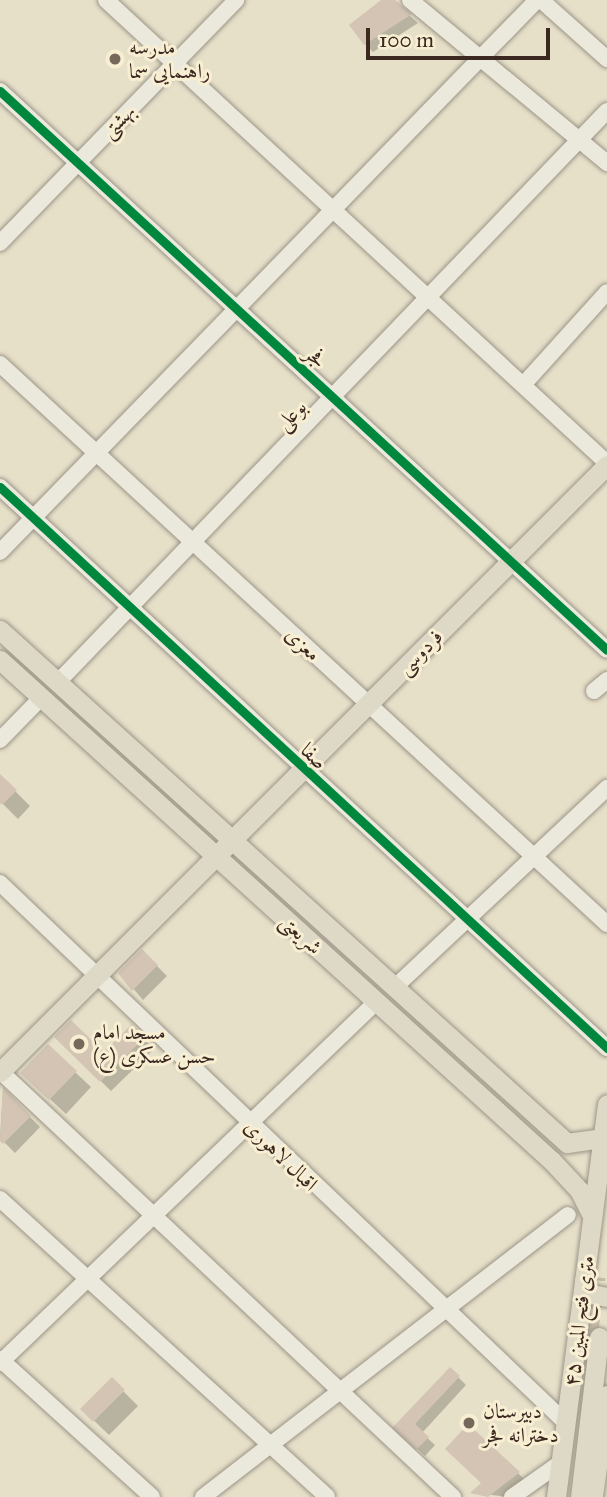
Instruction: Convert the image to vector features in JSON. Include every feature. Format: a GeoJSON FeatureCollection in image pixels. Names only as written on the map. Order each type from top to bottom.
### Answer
{"type":"FeatureCollection","features":[{"type":"Feature","properties":{"kind":"main road","name":"فردوسی"},"geometry":{"type":"LineString","coordinates":[[216,856],[607,464]]}},
{"type":"Feature","properties":{"kind":"main road","name":"شریعتی"},"geometry":{"type":"LineString","coordinates":[[0,629],[567,1143]]}},
{"type":"Feature","properties":{"kind":"main road","name":"شریعتی"},"geometry":{"type":"LineString","coordinates":[[0,660],[552,1161],[579,1190],[592,1215]]}},
{"type":"Feature","properties":{"kind":"main road"},"geometry":{"type":"LineString","coordinates":[[0,1071],[216,856]]}},
{"type":"Feature","properties":{"kind":"main road","name":"۴۵ متری فتح المبین"},"geometry":{"type":"LineString","coordinates":[[556,1497],[566,1423],[593,1334],[590,1279],[592,1215],[607,1104]]}},
{"type":"Feature","properties":{"kind":"main road"},"geometry":{"type":"LineString","coordinates":[[552,1161],[565,1160],[567,1143],[604,1130]]}},
{"type":"Feature","properties":{"kind":"main road"},"geometry":{"type":"LineString","coordinates":[[607,1189],[590,1279],[590,1294],[607,1297]]}},
{"type":"Feature","properties":{"kind":"main road"},"geometry":{"type":"LineString","coordinates":[[566,1497],[593,1334]]}},
{"type":"Feature","properties":{"kind":"main road"},"geometry":{"type":"LineString","coordinates":[[580,1497],[593,1334]]}},
{"type":"Feature","properties":{"kind":"main road","name":"۴۵ متری فتح المبین"},"geometry":{"type":"LineString","coordinates":[[593,1497],[603,1462],[607,1395]]}},
{"type":"Feature","properties":{"kind":"street"},"geometry":{"type":"LineString","coordinates":[[106,0],[429,296],[607,464]]}},
{"type":"Feature","properties":{"kind":"street","name":"بهشتی"},"geometry":{"type":"LineString","coordinates":[[0,243],[236,0]]}},
{"type":"Feature","properties":{"kind":"street"},"geometry":{"type":"LineString","coordinates":[[410,0],[607,163]]}},
{"type":"Feature","properties":{"kind":"street"},"geometry":{"type":"LineString","coordinates":[[0,552],[539,0],[607,59]]}},
{"type":"Feature","properties":{"kind":"street","name":"فجر"},"geometry":{"type":"LineString","coordinates":[[0,91],[607,650]]}},
{"type":"Feature","properties":{"kind":"street","name":"بوعلی"},"geometry":{"type":"LineString","coordinates":[[58,682],[607,111]]}},
{"type":"Feature","properties":{"kind":"street"},"geometry":{"type":"LineString","coordinates":[[523,385],[607,292]]}},
{"type":"Feature","properties":{"kind":"street","name":"معزی"},"geometry":{"type":"LineString","coordinates":[[0,364],[607,924]]}},
{"type":"Feature","properties":{"kind":"street","name":"صفا"},"geometry":{"type":"LineString","coordinates":[[0,487],[465,920],[607,1048]]}},
{"type":"Feature","properties":{"kind":"street"},"geometry":{"type":"LineString","coordinates":[[594,691],[607,680]]}},
{"type":"Feature","properties":{"kind":"street"},"geometry":{"type":"LineString","coordinates":[[0,740],[41,698]]}},
{"type":"Feature","properties":{"kind":"street"},"geometry":{"type":"LineString","coordinates":[[395,988],[607,788]]}},
{"type":"Feature","properties":{"kind":"street","name":"اقبال لاهوری"},"geometry":{"type":"LineString","coordinates":[[0,883],[444,1311],[566,1423]]}},
{"type":"Feature","properties":{"kind":"street"},"geometry":{"type":"LineString","coordinates":[[152,1497],[1,1361],[89,1280],[376,1002]]}},
{"type":"Feature","properties":{"kind":"street"},"geometry":{"type":"LineString","coordinates":[[0,1071],[339,1393],[453,1497]]}},
{"type":"Feature","properties":{"kind":"street"},"geometry":{"type":"LineString","coordinates":[[0,1199],[327,1497]]}},
{"type":"Feature","properties":{"kind":"street"},"geometry":{"type":"LineString","coordinates":[[204,1497],[568,1215]]}},
{"type":"Feature","properties":{"kind":"street"},"geometry":{"type":"LineString","coordinates":[[512,1497],[560,1463]]}},
{"type":"Feature","properties":{"kind":"building"},"geometry":{"type":"Polygon","coordinates":[[[381,0],[395,0],[412,14],[364,45],[349,25],[381,0]]]}},
{"type":"Feature","properties":{"kind":"building"},"geometry":{"type":"Polygon","coordinates":[[[0,774],[17,790],[2,805],[0,803],[0,774]]]}},
{"type":"Feature","properties":{"kind":"building"},"geometry":{"type":"Polygon","coordinates":[[[142,949],[158,965],[132,991],[118,973],[142,949]]]}},
{"type":"Feature","properties":{"kind":"building","name":"مسجد امام حسن عسکری (ع)"},"geometry":{"type":"Polygon","coordinates":[[[71,1020],[104,1052],[132,1024],[145,1037],[100,1082],[54,1037],[71,1020]]]}},
{"type":"Feature","properties":{"kind":"building"},"geometry":{"type":"Polygon","coordinates":[[[48,1044],[77,1071],[49,1100],[20,1073],[48,1044]]]}},
{"type":"Feature","properties":{"kind":"building"},"geometry":{"type":"Polygon","coordinates":[[[3,1087],[31,1116],[3,1144],[0,1141],[3,1087]]]}},
{"type":"Feature","properties":{"kind":"building"},"geometry":{"type":"Polygon","coordinates":[[[450,1367],[460,1376],[415,1424],[429,1437],[416,1450],[392,1428],[450,1367]]]}},
{"type":"Feature","properties":{"kind":"building"},"geometry":{"type":"Polygon","coordinates":[[[112,1377],[125,1390],[93,1422],[80,1409],[112,1377]]]}},
{"type":"Feature","properties":{"kind":"building"},"geometry":{"type":"Polygon","coordinates":[[[468,1424],[520,1472],[488,1497],[470,1493],[481,1483],[445,1449],[468,1424]]]}},
{"type":"Feature","properties":{"kind":"tunnel"},"geometry":{"type":"LineString","coordinates":[[588,1337],[596,1277]]}},
{"type":"Feature","properties":{"kind":"cycle path"},"geometry":{"type":"LineString","coordinates":[[0,91],[607,650]]}},
{"type":"Feature","properties":{"kind":"cycle path"},"geometry":{"type":"LineString","coordinates":[[0,487],[607,1048]]}},
{"type":"Feature","properties":{"kind":"place","name":"مدرسه راهنمایی سما"},"geometry":{"type":"Point","coordinates":[115,59]}},
{"type":"Feature","properties":{"kind":"place","name":"مسجد امام حسن عسکری (ع)"},"geometry":{"type":"Point","coordinates":[79,1044]}},
{"type":"Feature","properties":{"kind":"place","name":"دبیرستان دخترانه فجر"},"geometry":{"type":"Point","coordinates":[469,1423]}}]}
